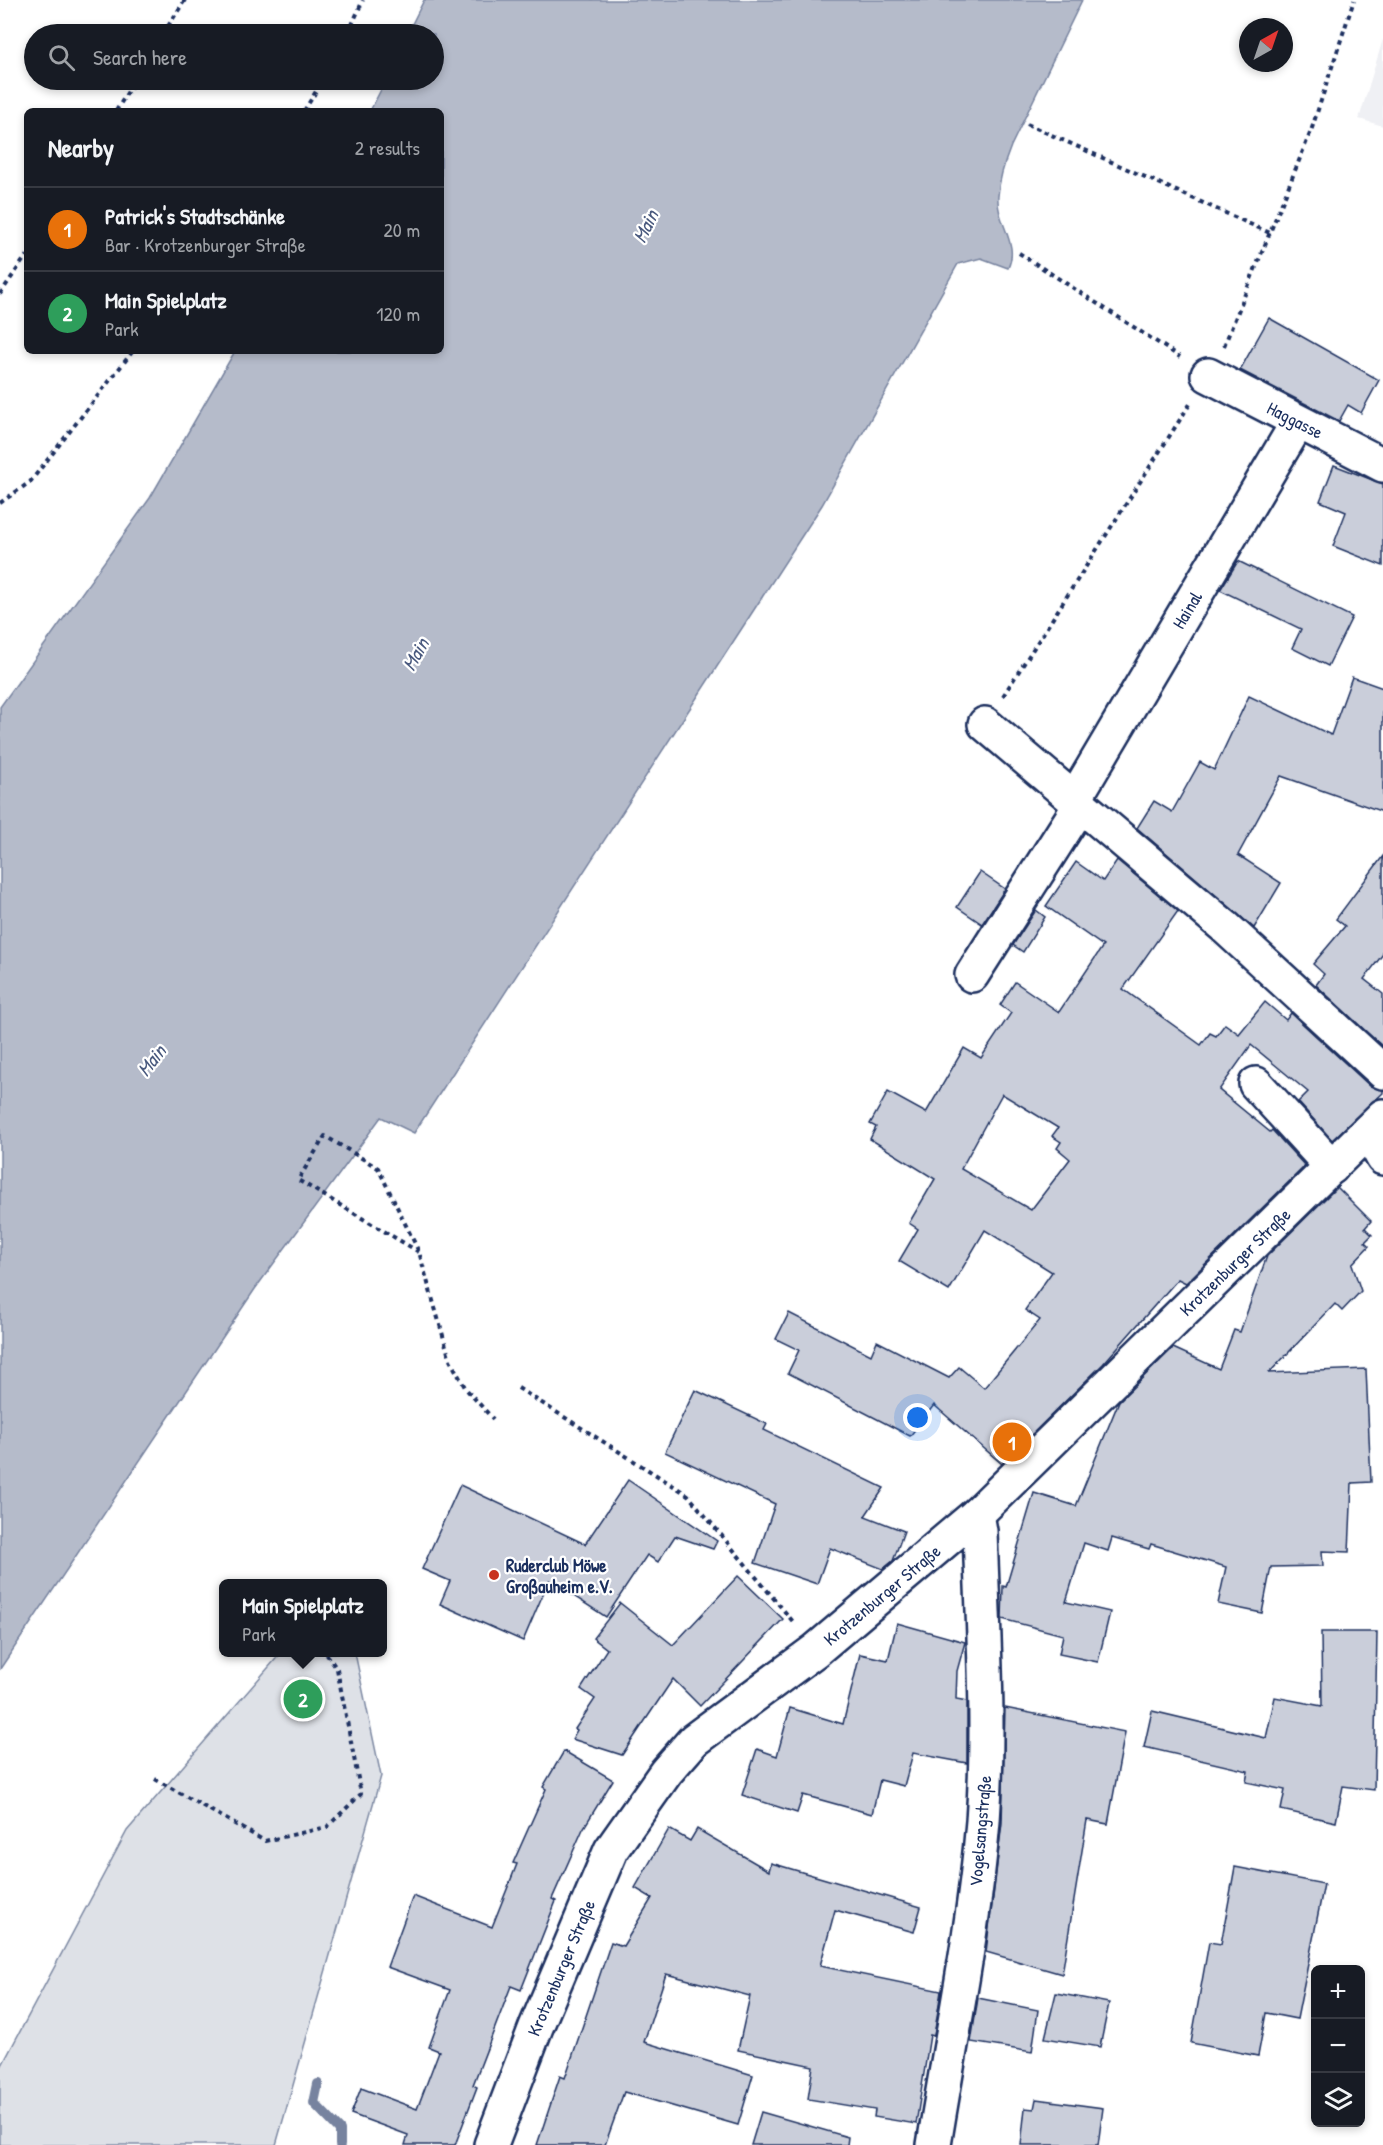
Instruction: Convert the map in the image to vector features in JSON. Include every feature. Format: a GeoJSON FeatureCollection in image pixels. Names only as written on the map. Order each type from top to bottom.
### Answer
{"type":"FeatureCollection","features":[{"type":"Feature","properties":{"kind":"street","name":"Haggasse"},"geometry":{"type":"LineString","coordinates":[[1208,375],[1383,465]]}},
{"type":"Feature","properties":{"kind":"street","name":"Hainal"},"geometry":{"type":"LineString","coordinates":[[972,975],[1078,801],[1298,422]]}},
{"type":"Feature","properties":{"kind":"street"},"geometry":{"type":"LineString","coordinates":[[985,724],[1224,926],[1383,1071]]}},
{"type":"Feature","properties":{"kind":"street"},"geometry":{"type":"LineString","coordinates":[[1256,1084],[1332,1167]]}},
{"type":"Feature","properties":{"kind":"street","name":"Krotzenburger Straße"},"geometry":{"type":"LineString","coordinates":[[491,2145],[536,2027],[611,1850],[640,1805],[694,1740],[816,1650],[977,1514],[1332,1167],[1378,1135]]}},
{"type":"Feature","properties":{"kind":"street","name":"Vogelsangstraße"},"geometry":{"type":"LineString","coordinates":[[934,2145],[968,1935],[982,1822],[986,1747],[981,1542],[977,1514]]}},
{"type":"Feature","properties":{"kind":"path"},"geometry":{"type":"LineString","coordinates":[[169,24],[185,0]]}},
{"type":"Feature","properties":{"kind":"path"},"geometry":{"type":"LineString","coordinates":[[352,24],[363,0]]}},
{"type":"Feature","properties":{"kind":"path"},"geometry":{"type":"LineString","coordinates":[[118,108],[129,90]]}},
{"type":"Feature","properties":{"kind":"path"},"geometry":{"type":"LineString","coordinates":[[306,108],[317,90]]}},
{"type":"Feature","properties":{"kind":"path"},"geometry":{"type":"LineString","coordinates":[[1027,124],[1270,233]]}},
{"type":"Feature","properties":{"kind":"path"},"geometry":{"type":"LineString","coordinates":[[1019,252],[1208,375]]}},
{"type":"Feature","properties":{"kind":"path"},"geometry":{"type":"LineString","coordinates":[[0,294],[24,259]]}},
{"type":"Feature","properties":{"kind":"path"},"geometry":{"type":"LineString","coordinates":[[0,503],[30,482],[131,354]]}},
{"type":"Feature","properties":{"kind":"path"},"geometry":{"type":"LineString","coordinates":[[418,1252],[298,1180],[326,1136],[378,1168],[418,1252],[450,1360],[466,1389],[493,1419]]}},
{"type":"Feature","properties":{"kind":"path"},"geometry":{"type":"LineString","coordinates":[[518,1388],[688,1495],[816,1650]]}},
{"type":"Feature","properties":{"kind":"path"},"geometry":{"type":"LineString","coordinates":[[155,1779],[265,1840],[327,1827],[361,1794],[337,1669],[328,1657]]}},
{"type":"Feature","properties":{"kind":"shaded area"},"geometry":{"type":"Polygon","coordinates":[[[1383,39],[1383,126],[1359,119],[1383,39]]]}},
{"type":"Feature","properties":{"kind":"shaded area"},"geometry":{"type":"Polygon","coordinates":[[[278,1657],[356,1657],[381,1776],[276,2145],[0,2145],[0,2069],[127,1831],[278,1657]]]}},
{"type":"Feature","properties":{"kind":"water","name":"Main"},"geometry":{"type":"Polygon","coordinates":[[[424,0],[1082,0],[1011,146],[1003,171],[998,206],[1010,241],[1011,259],[1008,268],[981,258],[958,264],[822,505],[414,1133],[381,1117],[255,1289],[0,1669],[0,707],[150,498],[233,354],[444,354],[444,108],[372,108],[381,90],[444,90],[444,24],[412,24],[424,0]]]}},
{"type":"Feature","properties":{"kind":"building"},"geometry":{"type":"Polygon","coordinates":[[[1269,318],[1379,380],[1361,413],[1348,405],[1339,421],[1240,370],[1269,318]]]}},
{"type":"Feature","properties":{"kind":"building"},"geometry":{"type":"Polygon","coordinates":[[[1334,465],[1383,484],[1383,566],[1333,546],[1346,512],[1320,501],[1334,465]]]}},
{"type":"Feature","properties":{"kind":"building"},"geometry":{"type":"Polygon","coordinates":[[[1238,561],[1352,617],[1328,666],[1292,648],[1301,629],[1220,590],[1238,561]]]}},
{"type":"Feature","properties":{"kind":"building"},"geometry":{"type":"Polygon","coordinates":[[[1352,677],[1383,688],[1383,812],[1281,776],[1238,855],[1281,883],[1254,928],[1137,828],[1154,801],[1172,812],[1200,762],[1214,770],[1249,696],[1331,735],[1352,677]]]}},
{"type":"Feature","properties":{"kind":"building"},"geometry":{"type":"Polygon","coordinates":[[[1383,856],[1383,954],[1364,979],[1383,994],[1383,1047],[1316,985],[1324,974],[1313,964],[1345,926],[1336,919],[1383,856]]]}},
{"type":"Feature","properties":{"kind":"building"},"geometry":{"type":"Polygon","coordinates":[[[1117,860],[1178,911],[1123,989],[1201,1045],[1210,1033],[1216,1036],[1225,1024],[1239,1034],[1265,1002],[1286,1020],[1291,1013],[1370,1086],[1383,1090],[1383,1093],[1332,1140],[1298,1102],[1308,1092],[1251,1045],[1219,1090],[1270,1132],[1272,1130],[1305,1166],[1186,1283],[1178,1279],[1103,1364],[1002,1464],[934,1405],[910,1436],[788,1373],[799,1350],[776,1339],[789,1313],[871,1355],[877,1341],[949,1378],[959,1367],[984,1388],[1040,1320],[1025,1310],[1052,1272],[985,1230],[949,1291],[899,1261],[918,1229],[909,1223],[935,1179],[870,1139],[876,1127],[870,1124],[888,1092],[926,1113],[964,1048],[981,1058],[1011,1013],[1000,1005],[1015,982],[1059,1012],[1103,946],[1046,906],[1076,862],[1103,881],[1117,860]],[[1002,1094],[961,1169],[1031,1210],[1070,1159],[1057,1148],[1061,1142],[1052,1136],[1058,1128],[1002,1094]]]}},
{"type":"Feature","properties":{"kind":"building"},"geometry":{"type":"Polygon","coordinates":[[[980,872],[1005,889],[982,924],[957,907],[980,872]]]}},
{"type":"Feature","properties":{"kind":"building"},"geometry":{"type":"Polygon","coordinates":[[[1036,910],[1045,917],[1023,952],[1013,945],[1036,910]]]}},
{"type":"Feature","properties":{"kind":"building"},"geometry":{"type":"Polygon","coordinates":[[[1337,1187],[1371,1221],[1365,1228],[1372,1235],[1365,1242],[1369,1246],[1352,1264],[1361,1291],[1342,1311],[1335,1304],[1269,1373],[1366,1369],[1371,1482],[1352,1483],[1349,1552],[1322,1551],[1323,1566],[1271,1567],[1262,1613],[1218,1604],[1226,1567],[1151,1544],[1149,1549],[1112,1538],[1108,1551],[1084,1543],[1066,1602],[1110,1612],[1098,1662],[1059,1654],[1063,1635],[1002,1619],[1003,1586],[1006,1587],[1034,1493],[1076,1506],[1119,1401],[1173,1348],[1219,1369],[1234,1330],[1240,1332],[1267,1256],[1337,1187]]]}},
{"type":"Feature","properties":{"kind":"building"},"geometry":{"type":"Polygon","coordinates":[[[695,1390],[767,1424],[764,1430],[884,1488],[865,1516],[904,1531],[893,1561],[883,1569],[830,1548],[817,1584],[755,1563],[775,1504],[665,1452],[695,1390]]]}},
{"type":"Feature","properties":{"kind":"building"},"geometry":{"type":"Polygon","coordinates":[[[628,1480],[717,1541],[713,1549],[675,1536],[658,1562],[647,1555],[606,1617],[549,1580],[523,1641],[440,1604],[450,1581],[422,1569],[460,1485],[585,1544],[628,1480]]]}},
{"type":"Feature","properties":{"kind":"building"},"geometry":{"type":"Polygon","coordinates":[[[738,1576],[783,1619],[700,1706],[673,1679],[622,1755],[572,1739],[577,1730],[575,1729],[595,1699],[581,1689],[607,1649],[593,1638],[620,1603],[673,1645],[738,1576]]]}},
{"type":"Feature","properties":{"kind":"building"},"geometry":{"type":"Polygon","coordinates":[[[897,1623],[965,1642],[957,1671],[956,1699],[967,1701],[967,1763],[913,1753],[904,1786],[880,1780],[872,1814],[803,1795],[797,1813],[742,1795],[757,1749],[777,1756],[790,1708],[843,1724],[860,1654],[888,1660],[897,1623]]]}},
{"type":"Feature","properties":{"kind":"building"},"geometry":{"type":"Polygon","coordinates":[[[1321,1632],[1377,1632],[1374,1790],[1343,1786],[1336,1822],[1281,1810],[1285,1790],[1246,1782],[1248,1771],[1144,1747],[1152,1711],[1266,1738],[1275,1697],[1322,1706],[1321,1632]]]}},
{"type":"Feature","properties":{"kind":"building"},"geometry":{"type":"Polygon","coordinates":[[[1005,1708],[1125,1732],[1108,1824],[1087,1820],[1062,1974],[986,1952],[1002,1823],[1005,1708]]]}},
{"type":"Feature","properties":{"kind":"building"},"geometry":{"type":"Polygon","coordinates":[[[564,1751],[613,1780],[583,1829],[552,1899],[556,1901],[521,1990],[511,1986],[473,2085],[477,2087],[455,2145],[405,2145],[408,2135],[351,2114],[361,2088],[417,2109],[439,2051],[429,2047],[450,1990],[387,1967],[413,1896],[492,1927],[517,1864],[513,1863],[546,1789],[543,1787],[564,1751]]]}},
{"type":"Feature","properties":{"kind":"building"},"geometry":{"type":"Polygon","coordinates":[[[669,1829],[690,1841],[697,1829],[769,1871],[771,1863],[921,1907],[914,1932],[835,1910],[820,1966],[941,1991],[934,2036],[930,2035],[916,2124],[874,2117],[875,2110],[808,2099],[813,2066],[738,2050],[750,1996],[666,1974],[644,2042],[753,2075],[738,2125],[624,2092],[605,2145],[537,2145],[560,2076],[565,2078],[611,1942],[623,1946],[652,1898],[635,1888],[669,1829]]]}},
{"type":"Feature","properties":{"kind":"building"},"geometry":{"type":"Polygon","coordinates":[[[1235,1867],[1324,1884],[1297,2019],[1266,2013],[1258,2056],[1191,2043],[1209,1942],[1221,1944],[1235,1867]]]}},
{"type":"Feature","properties":{"kind":"building"},"geometry":{"type":"Polygon","coordinates":[[[1056,1993],[1109,2003],[1100,2047],[1045,2038],[1056,1993]]]}},
{"type":"Feature","properties":{"kind":"building"},"geometry":{"type":"Polygon","coordinates":[[[978,1998],[1038,2010],[1032,2052],[971,2042],[978,1998]]]}},
{"type":"Feature","properties":{"kind":"building"},"geometry":{"type":"Polygon","coordinates":[[[1036,2099],[1103,2108],[1098,2145],[1021,2145],[1025,2108],[1034,2109],[1036,2099]]]}},
{"type":"Feature","properties":{"kind":"building"},"geometry":{"type":"Polygon","coordinates":[[[761,2112],[848,2137],[847,2145],[751,2145],[761,2112]]]}},
{"type":"Feature","properties":{"kind":"waterway"},"geometry":{"type":"LineString","coordinates":[[318,2084],[314,2103],[340,2130],[340,2145]]}},
{"type":"Feature","properties":{"kind":"place","name":"Patrick's Stadtschänke"},"geometry":{"type":"Point","coordinates":[1012,1442]}},
{"type":"Feature","properties":{"kind":"place","name":"Ruderclub Möwe Großauheim e.V."},"geometry":{"type":"Point","coordinates":[494,1575]}},
{"type":"Feature","properties":{"kind":"place","name":"Main Spielplatz"},"geometry":{"type":"Point","coordinates":[303,1699]}}]}
